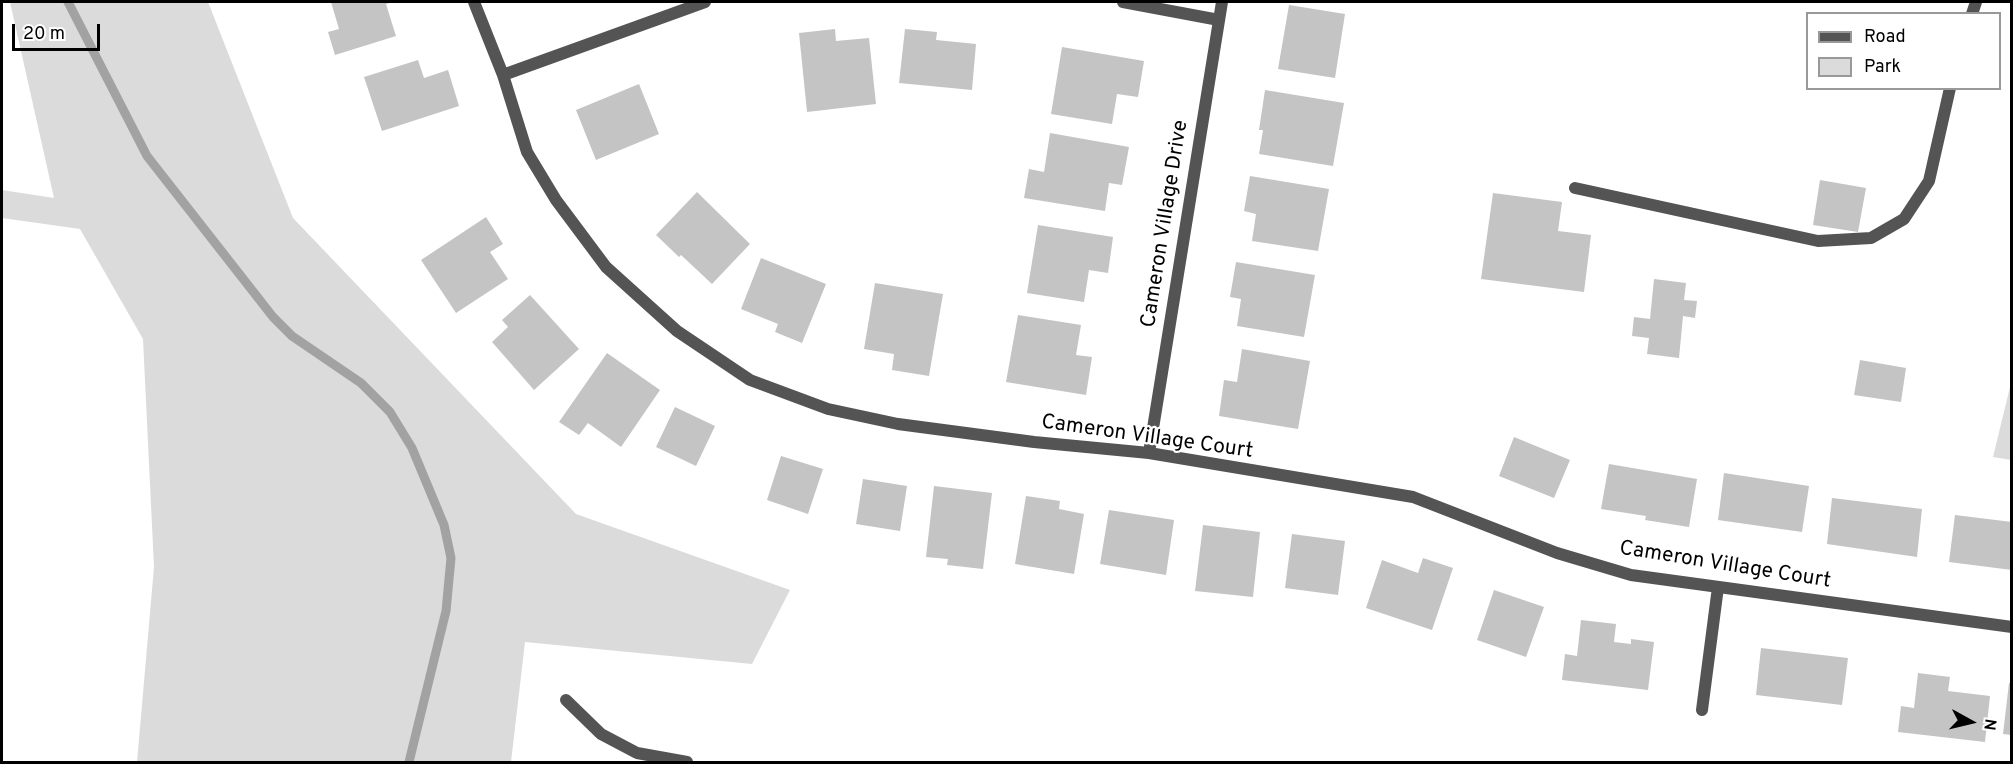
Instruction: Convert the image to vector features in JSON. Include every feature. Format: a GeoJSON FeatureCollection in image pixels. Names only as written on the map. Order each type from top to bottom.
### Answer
{"type":"FeatureCollection","features":[{"type":"Feature","properties":{"kind":"street","name":"Cameron Village Court"},"geometry":{"type":"LineString","coordinates":[[474,2],[503,75],[527,152],[556,200],[606,267],[677,331],[750,380],[828,409],[898,424],[1034,442],[1149,453],[1413,497],[1557,553],[1632,574],[2012,627]]}},
{"type":"Feature","properties":{"kind":"street"},"geometry":{"type":"LineString","coordinates":[[503,75],[705,2]]}},
{"type":"Feature","properties":{"kind":"street"},"geometry":{"type":"LineString","coordinates":[[1123,2],[1219,20]]}},
{"type":"Feature","properties":{"kind":"street","name":"Cameron Village Drive"},"geometry":{"type":"LineString","coordinates":[[1149,453],[1222,2]]}},
{"type":"Feature","properties":{"kind":"street"},"geometry":{"type":"LineString","coordinates":[[1575,188],[1818,241],[1871,237],[1904,219],[1929,181],[1950,90]]}},
{"type":"Feature","properties":{"kind":"street"},"geometry":{"type":"LineString","coordinates":[[1702,710],[1718,587]]}},
{"type":"Feature","properties":{"kind":"street"},"geometry":{"type":"LineString","coordinates":[[566,700],[601,734],[628,748],[638,753],[687,762]]}},
{"type":"Feature","properties":{"kind":"green space"},"geometry":{"type":"Polygon","coordinates":[[[10,2],[208,2],[293,218],[576,514],[790,590],[752,664],[525,642],[511,762],[137,762],[154,567],[143,339],[80,229],[2,218],[2,190],[54,198],[10,2]]]}},
{"type":"Feature","properties":{"kind":"green space"},"geometry":{"type":"Polygon","coordinates":[[[2011,383],[2012,460],[1993,457],[2011,383]]]}},
{"type":"Feature","properties":{"kind":"building"},"geometry":{"type":"Polygon","coordinates":[[[331,2],[393,2],[386,4],[396,36],[335,55],[328,32],[339,29],[331,2]]]}},
{"type":"Feature","properties":{"kind":"building"},"geometry":{"type":"Polygon","coordinates":[[[1289,5],[1345,14],[1335,78],[1278,69],[1289,5]]]}},
{"type":"Feature","properties":{"kind":"building"},"geometry":{"type":"Polygon","coordinates":[[[835,29],[836,41],[869,38],[876,104],[807,112],[799,33],[835,29]]]}},
{"type":"Feature","properties":{"kind":"building"},"geometry":{"type":"Polygon","coordinates":[[[905,29],[937,32],[936,40],[976,44],[972,90],[899,83],[905,29]]]}},
{"type":"Feature","properties":{"kind":"building"},"geometry":{"type":"Polygon","coordinates":[[[1062,47],[1144,61],[1138,97],[1117,94],[1112,124],[1051,114],[1062,47]]]}},
{"type":"Feature","properties":{"kind":"building"},"geometry":{"type":"Polygon","coordinates":[[[418,60],[424,78],[448,70],[459,106],[382,131],[364,77],[418,60]]]}},
{"type":"Feature","properties":{"kind":"building"},"geometry":{"type":"Polygon","coordinates":[[[639,84],[659,134],[596,160],[576,110],[639,84]]]}},
{"type":"Feature","properties":{"kind":"building"},"geometry":{"type":"Polygon","coordinates":[[[1265,90],[1344,103],[1333,166],[1259,154],[1263,130],[1259,130],[1265,90]]]}},
{"type":"Feature","properties":{"kind":"building"},"geometry":{"type":"Polygon","coordinates":[[[1050,133],[1129,147],[1122,185],[1109,183],[1105,211],[1024,198],[1029,169],[1044,172],[1050,133]]]}},
{"type":"Feature","properties":{"kind":"building"},"geometry":{"type":"Polygon","coordinates":[[[1250,176],[1329,189],[1318,251],[1252,241],[1256,214],[1244,211],[1250,176]]]}},
{"type":"Feature","properties":{"kind":"building"},"geometry":{"type":"Polygon","coordinates":[[[1820,180],[1866,188],[1858,232],[1813,225],[1820,180]]]}},
{"type":"Feature","properties":{"kind":"building"},"geometry":{"type":"Polygon","coordinates":[[[697,192],[750,244],[712,284],[656,235],[697,192]]]}},
{"type":"Feature","properties":{"kind":"building"},"geometry":{"type":"Polygon","coordinates":[[[1493,193],[1562,202],[1558,231],[1591,235],[1584,292],[1481,279],[1493,193]]]}},
{"type":"Feature","properties":{"kind":"building"},"geometry":{"type":"Polygon","coordinates":[[[486,217],[503,244],[490,252],[508,279],[456,313],[421,260],[486,217]]]}},
{"type":"Feature","properties":{"kind":"building"},"geometry":{"type":"Polygon","coordinates":[[[1038,225],[1113,237],[1108,273],[1089,270],[1084,302],[1027,293],[1038,225]]]}},
{"type":"Feature","properties":{"kind":"building"},"geometry":{"type":"Polygon","coordinates":[[[761,258],[826,284],[802,343],[775,332],[778,324],[741,309],[761,258]]]}},
{"type":"Feature","properties":{"kind":"building"},"geometry":{"type":"Polygon","coordinates":[[[1236,262],[1315,275],[1304,337],[1237,326],[1241,299],[1230,297],[1236,262]]]}},
{"type":"Feature","properties":{"kind":"building"},"geometry":{"type":"Polygon","coordinates":[[[1654,279],[1686,283],[1684,300],[1697,301],[1695,318],[1683,316],[1679,358],[1647,354],[1649,338],[1632,336],[1634,317],[1650,319],[1654,279]]]}},
{"type":"Feature","properties":{"kind":"building"},"geometry":{"type":"Polygon","coordinates":[[[875,283],[943,294],[929,376],[892,370],[894,354],[864,349],[875,283]]]}},
{"type":"Feature","properties":{"kind":"building"},"geometry":{"type":"Polygon","coordinates":[[[530,295],[579,349],[534,390],[492,342],[508,327],[502,320],[530,295]]]}},
{"type":"Feature","properties":{"kind":"building"},"geometry":{"type":"Polygon","coordinates":[[[1018,315],[1081,325],[1076,355],[1092,357],[1086,395],[1006,382],[1018,315]]]}},
{"type":"Feature","properties":{"kind":"building"},"geometry":{"type":"Polygon","coordinates":[[[1242,349],[1310,361],[1298,429],[1219,416],[1224,380],[1237,382],[1242,349]]]}},
{"type":"Feature","properties":{"kind":"building"},"geometry":{"type":"Polygon","coordinates":[[[607,353],[660,390],[621,447],[588,423],[579,435],[559,422],[607,353]]]}},
{"type":"Feature","properties":{"kind":"building"},"geometry":{"type":"Polygon","coordinates":[[[1860,360],[1906,368],[1901,402],[1854,395],[1860,360]]]}},
{"type":"Feature","properties":{"kind":"building"},"geometry":{"type":"Polygon","coordinates":[[[675,407],[715,426],[696,466],[656,447],[675,407]]]}},
{"type":"Feature","properties":{"kind":"building"},"geometry":{"type":"Polygon","coordinates":[[[1514,437],[1570,460],[1554,498],[1499,476],[1514,437]]]}},
{"type":"Feature","properties":{"kind":"building"},"geometry":{"type":"Polygon","coordinates":[[[781,456],[823,469],[808,514],[767,500],[781,456]]]}},
{"type":"Feature","properties":{"kind":"building"},"geometry":{"type":"Polygon","coordinates":[[[1609,464],[1697,479],[1689,527],[1645,520],[1646,516],[1601,509],[1609,464]]]}},
{"type":"Feature","properties":{"kind":"building"},"geometry":{"type":"Polygon","coordinates":[[[1724,473],[1809,486],[1802,532],[1718,520],[1724,473]]]}},
{"type":"Feature","properties":{"kind":"building"},"geometry":{"type":"Polygon","coordinates":[[[863,479],[907,486],[900,531],[856,524],[863,479]]]}},
{"type":"Feature","properties":{"kind":"building"},"geometry":{"type":"Polygon","coordinates":[[[934,486],[992,493],[983,569],[947,565],[948,559],[926,557],[934,486]]]}},
{"type":"Feature","properties":{"kind":"building"},"geometry":{"type":"Polygon","coordinates":[[[1026,496],[1060,501],[1059,509],[1084,514],[1074,574],[1015,564],[1026,496]]]}},
{"type":"Feature","properties":{"kind":"building"},"geometry":{"type":"Polygon","coordinates":[[[1832,498],[1922,509],[1917,557],[1827,544],[1832,498]]]}},
{"type":"Feature","properties":{"kind":"building"},"geometry":{"type":"Polygon","coordinates":[[[1109,510],[1174,520],[1166,575],[1100,564],[1109,510]]]}},
{"type":"Feature","properties":{"kind":"building"},"geometry":{"type":"Polygon","coordinates":[[[1955,515],[2012,522],[2012,570],[1949,562],[1955,515]]]}},
{"type":"Feature","properties":{"kind":"building"},"geometry":{"type":"Polygon","coordinates":[[[1203,525],[1260,532],[1253,597],[1195,591],[1203,525]]]}},
{"type":"Feature","properties":{"kind":"building"},"geometry":{"type":"Polygon","coordinates":[[[1292,534],[1345,541],[1338,595],[1285,588],[1292,534]]]}},
{"type":"Feature","properties":{"kind":"building"},"geometry":{"type":"Polygon","coordinates":[[[1423,558],[1453,568],[1432,630],[1366,608],[1382,560],[1418,573],[1423,558]]]}},
{"type":"Feature","properties":{"kind":"building"},"geometry":{"type":"Polygon","coordinates":[[[1494,590],[1544,607],[1526,657],[1477,640],[1494,590]]]}},
{"type":"Feature","properties":{"kind":"building"},"geometry":{"type":"Polygon","coordinates":[[[1581,620],[1616,624],[1614,642],[1631,644],[1631,639],[1654,642],[1648,690],[1562,680],[1565,654],[1577,656],[1581,620]]]}},
{"type":"Feature","properties":{"kind":"building"},"geometry":{"type":"Polygon","coordinates":[[[1761,648],[1848,658],[1842,705],[1756,695],[1761,648]]]}},
{"type":"Feature","properties":{"kind":"building"},"geometry":{"type":"Polygon","coordinates":[[[1918,673],[1950,677],[1948,691],[1990,696],[1985,742],[1898,732],[1901,706],[1914,708],[1918,673]]]}},
{"type":"Feature","properties":{"kind":"building"},"geometry":{"type":"Polygon","coordinates":[[[2009,683],[2012,683],[2012,735],[2003,734],[2009,683]]]}},
{"type":"Feature","properties":{"kind":"waterway"},"geometry":{"type":"LineString","coordinates":[[68,2],[147,156],[273,317],[292,336],[361,383],[390,412],[412,448],[444,525],[451,558],[446,611],[409,762]]}}]}
